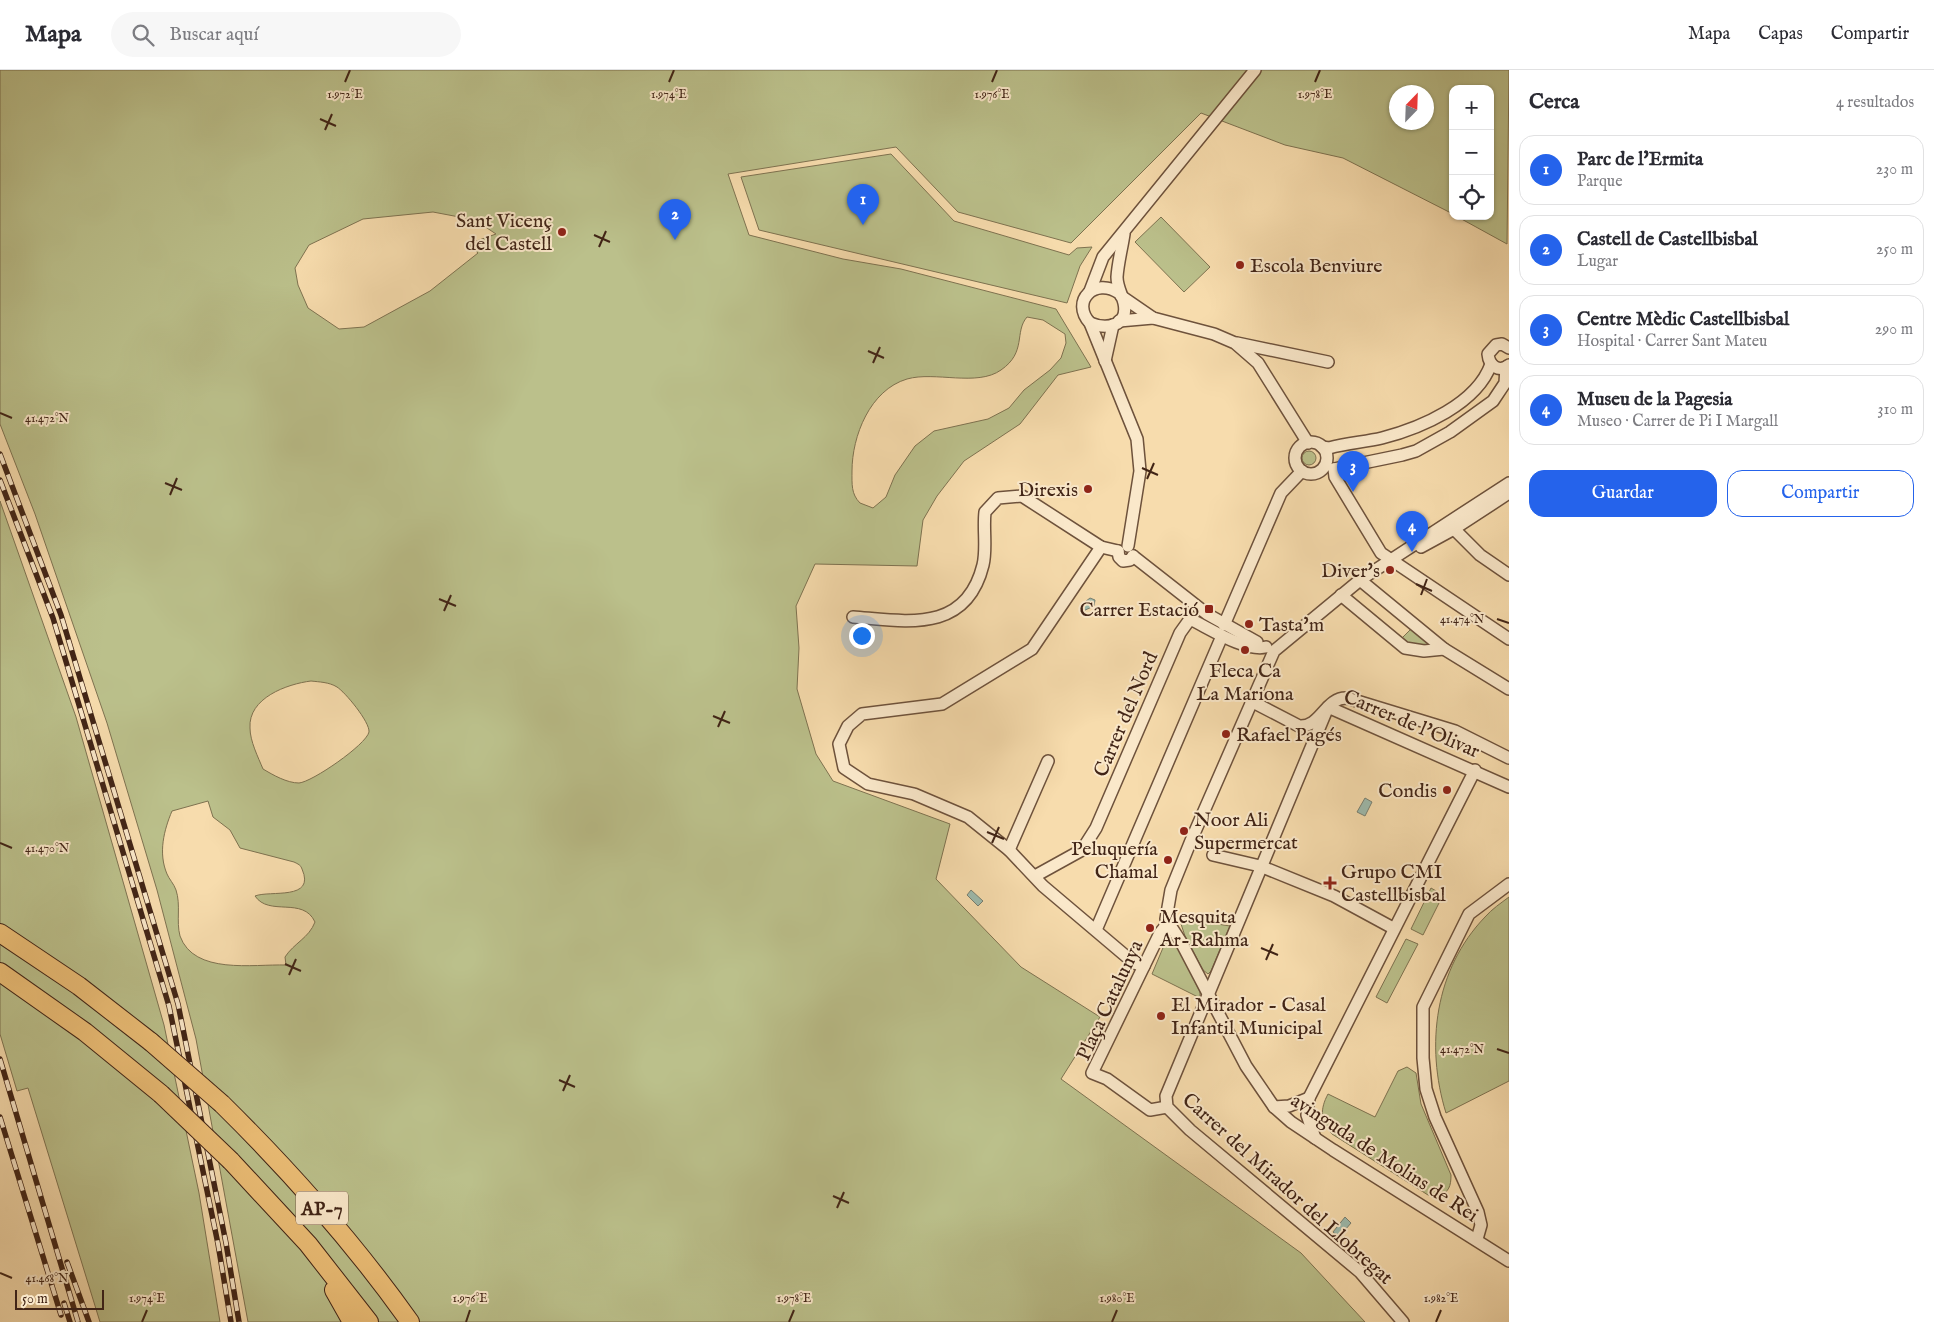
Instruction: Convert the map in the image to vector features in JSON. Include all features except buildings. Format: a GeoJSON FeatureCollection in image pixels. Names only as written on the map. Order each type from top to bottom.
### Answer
{"type":"FeatureCollection","features":[{"type":"Feature","properties":{"kind":"highway","name":"AP-7"},"geometry":{"type":"LineString","coordinates":[[0,933],[79,986],[151,1042],[222,1104],[262,1144],[344,1234],[410,1322]]}},
{"type":"Feature","properties":{"kind":"highway","name":"AP-7"},"geometry":{"type":"LineString","coordinates":[[0,972],[85,1032],[161,1094],[231,1161],[308,1244],[369,1322]]}},
{"type":"Feature","properties":{"kind":"highway"},"geometry":{"type":"LineString","coordinates":[[308,1244],[352,1322]]}},
{"type":"Feature","properties":{"kind":"street"},"geometry":{"type":"LineString","coordinates":[[1126,551],[1140,471],[1137,438],[1084,312],[1083,305],[1103,257],[1255,70]]}},
{"type":"Feature","properties":{"kind":"street"},"geometry":{"type":"LineString","coordinates":[[1105,361],[1116,323],[1124,312],[1124,302],[1120,295],[1117,279],[1124,232]]}},
{"type":"Feature","properties":{"kind":"street"},"geometry":{"type":"LineString","coordinates":[[1090,292],[1099,287],[1110,287],[1153,318],[1214,334],[1235,343],[1328,362]]}},
{"type":"Feature","properties":{"kind":"street"},"geometry":{"type":"LineString","coordinates":[[1090,323],[1102,328],[1116,323],[1153,318]]}},
{"type":"Feature","properties":{"kind":"street"},"geometry":{"type":"LineString","coordinates":[[1235,343],[1258,363],[1308,442],[1329,448],[1381,438],[1416,426],[1462,400],[1486,378],[1490,364],[1488,354],[1491,348],[1502,344],[1509,348]]}},
{"type":"Feature","properties":{"kind":"street"},"geometry":{"type":"LineString","coordinates":[[1308,442],[1296,452],[1296,463],[1302,471],[1316,473],[1330,466],[1402,455],[1416,451],[1450,432],[1494,401],[1505,383],[1508,366],[1495,368],[1490,364]]}},
{"type":"Feature","properties":{"kind":"street"},"geometry":{"type":"LineString","coordinates":[[1322,447],[1335,477],[1381,553],[1509,639]]}},
{"type":"Feature","properties":{"kind":"street"},"geometry":{"type":"LineString","coordinates":[[1096,930],[1281,493],[1302,471]]}},
{"type":"Feature","properties":{"kind":"street"},"geometry":{"type":"LineString","coordinates":[[1168,923],[1166,912],[1171,890],[1204,807],[1251,701],[1270,649],[1360,580],[1509,484]]}},
{"type":"Feature","properties":{"kind":"street"},"geometry":{"type":"LineString","coordinates":[[1402,553],[1414,551],[1454,529],[1509,494]]}},
{"type":"Feature","properties":{"kind":"street"},"geometry":{"type":"LineString","coordinates":[[853,617],[920,622],[949,614],[974,590],[983,564],[985,512],[998,498],[1022,496],[1101,547],[1126,551],[1223,630],[1270,649]]}},
{"type":"Feature","properties":{"kind":"street"},"geometry":{"type":"LineString","coordinates":[[1454,529],[1480,555],[1509,575]]}},
{"type":"Feature","properties":{"kind":"street"},"geometry":{"type":"LineString","coordinates":[[1101,547],[1032,649],[942,704],[862,714],[848,726],[839,744],[844,768],[868,784],[914,794],[968,817],[1009,850],[1043,886],[1134,962],[1144,966]]}},
{"type":"Feature","properties":{"kind":"street"},"geometry":{"type":"LineString","coordinates":[[1360,580],[1444,648],[1509,689]]}},
{"type":"Feature","properties":{"kind":"street"},"geometry":{"type":"LineString","coordinates":[[1340,595],[1405,648],[1424,651],[1444,648]]}},
{"type":"Feature","properties":{"kind":"street","name":"Carrer del Nord"},"geometry":{"type":"LineString","coordinates":[[1035,876],[1082,850],[1096,828],[1180,633],[1190,619],[1223,630]]}},
{"type":"Feature","properties":{"kind":"street","name":"Carrer de l'Olivar"},"geometry":{"type":"LineString","coordinates":[[1251,701],[1299,726],[1305,727],[1311,724],[1338,698],[1347,698],[1455,731],[1509,758]]}},
{"type":"Feature","properties":{"kind":"street","name":"Carrer de l'Olivar"},"geometry":{"type":"LineString","coordinates":[[1328,707],[1509,787]]}},
{"type":"Feature","properties":{"kind":"street","name":"Carrer del Mirador del Llobregat"},"geometry":{"type":"LineString","coordinates":[[1328,707],[1260,866],[1166,1096],[1167,1107],[1190,1130],[1360,1272],[1403,1322]]}},
{"type":"Feature","properties":{"kind":"street"},"geometry":{"type":"LineString","coordinates":[[1009,850],[1048,760]]}},
{"type":"Feature","properties":{"kind":"street"},"geometry":{"type":"LineString","coordinates":[[1315,1138],[1307,1115],[1308,1098],[1474,770]]}},
{"type":"Feature","properties":{"kind":"street"},"geometry":{"type":"LineString","coordinates":[[1213,855],[1260,866],[1334,896],[1393,928]]}},
{"type":"Feature","properties":{"kind":"street"},"geometry":{"type":"LineString","coordinates":[[1477,1239],[1481,1225],[1478,1212],[1435,1117],[1426,1090],[1423,1058],[1423,1007],[1469,914],[1509,884]]}},
{"type":"Feature","properties":{"kind":"street","name":"avinguda de Molins de Rei"},"geometry":{"type":"LineString","coordinates":[[1168,923],[1181,942],[1246,1066],[1274,1108],[1315,1138],[1509,1261]]}},
{"type":"Feature","properties":{"kind":"street","name":"Plaça Catalunya"},"geometry":{"type":"LineString","coordinates":[[1167,1107],[1150,1110],[1107,1079],[1092,1072],[1160,933],[1168,923]]}},
{"type":"Feature","properties":{"kind":"street"},"geometry":{"type":"LineString","coordinates":[[1274,1108],[1289,1106],[1308,1098]]}},
{"type":"Feature","properties":{"kind":"green space"},"geometry":{"type":"Polygon","coordinates":[[[0,70],[1509,70],[1507,244],[1463,220],[1494,220],[1494,85],[1449,85],[1449,212],[1343,158],[1285,145],[1201,113],[1071,243],[958,212],[896,147],[728,174],[749,235],[843,259],[901,269],[1056,309],[1091,367],[1058,375],[1020,424],[964,461],[937,496],[923,520],[917,566],[815,564],[796,606],[799,648],[797,689],[816,754],[833,781],[950,824],[936,879],[1021,967],[1100,1017],[1061,1079],[1301,1253],[1365,1322],[248,1322],[196,1039],[157,890],[107,723],[35,514],[0,424],[0,70]],[[433,212],[363,219],[309,245],[295,268],[298,285],[308,308],[339,329],[364,327],[430,291],[478,253],[468,244],[496,234],[475,220],[433,212]],[[1027,317],[1021,329],[1014,356],[1001,370],[991,375],[980,377],[918,377],[907,379],[883,393],[873,404],[860,429],[853,457],[852,484],[855,496],[860,503],[873,508],[886,497],[895,475],[915,446],[934,431],[988,419],[1009,408],[1024,390],[1050,370],[1061,358],[1066,343],[1065,334],[1043,320],[1027,317]],[[311,681],[281,689],[262,701],[255,708],[251,717],[250,728],[251,738],[263,769],[294,783],[306,781],[338,762],[359,745],[369,732],[366,721],[351,701],[337,687],[327,683],[311,681]],[[208,801],[172,811],[163,842],[163,858],[167,874],[176,890],[180,936],[187,948],[198,957],[226,965],[286,965],[285,957],[309,932],[315,922],[310,914],[303,910],[269,905],[261,902],[255,896],[297,890],[303,886],[305,879],[301,866],[294,862],[240,848],[230,830],[213,817],[208,801]]]}},
{"type":"Feature","properties":{"kind":"green space"},"geometry":{"type":"Polygon","coordinates":[[[891,154],[954,221],[1069,255],[1077,248],[1092,247],[1080,266],[1067,303],[759,230],[741,177],[891,154]]]}},
{"type":"Feature","properties":{"kind":"green space"},"geometry":{"type":"Polygon","coordinates":[[[1161,217],[1210,267],[1184,292],[1135,242],[1161,217]]]}},
{"type":"Feature","properties":{"kind":"green space"},"geometry":{"type":"Polygon","coordinates":[[[1306,451],[1312,451],[1316,458],[1312,465],[1306,465],[1302,461],[1302,455],[1306,451]]]}},
{"type":"Feature","properties":{"kind":"green space"},"geometry":{"type":"Polygon","coordinates":[[[0,501],[76,717],[164,1025],[199,1193],[220,1322],[100,1322],[28,1088],[17,1091],[0,1034],[0,501]]]}},
{"type":"Feature","properties":{"kind":"green space"},"geometry":{"type":"Polygon","coordinates":[[[1412,628],[1440,648],[1424,649],[1400,640],[1412,628]]]}},
{"type":"Feature","properties":{"kind":"green space"},"geometry":{"type":"Polygon","coordinates":[[[1431,888],[1443,895],[1423,935],[1411,929],[1431,888]]]}},
{"type":"Feature","properties":{"kind":"green space"},"geometry":{"type":"Polygon","coordinates":[[[1509,897],[1509,1081],[1446,1113],[1436,1061],[1439,1009],[1445,984],[1455,960],[1468,938],[1488,914],[1509,897]]]}},
{"type":"Feature","properties":{"kind":"green space"},"geometry":{"type":"Polygon","coordinates":[[[1179,918],[1230,926],[1208,974],[1203,970],[1185,936],[1179,918]]]}},
{"type":"Feature","properties":{"kind":"green space"},"geometry":{"type":"Polygon","coordinates":[[[1170,939],[1175,940],[1200,992],[1200,998],[1152,974],[1165,943],[1170,939]]]}},
{"type":"Feature","properties":{"kind":"green space"},"geometry":{"type":"Polygon","coordinates":[[[1406,939],[1418,944],[1387,1003],[1376,997],[1406,939]]]}},
{"type":"Feature","properties":{"kind":"green space"},"geometry":{"type":"Polygon","coordinates":[[[1407,1067],[1416,1073],[1421,1104],[1451,1175],[1449,1188],[1439,1196],[1428,1195],[1332,1134],[1323,1120],[1322,1115],[1328,1094],[1375,1117],[1398,1071],[1407,1067]]]}},
{"type":"Feature","properties":{"kind":"shaded area"},"geometry":{"type":"Polygon","coordinates":[[[1090,598],[1095,600],[1094,606],[1081,612],[1081,605],[1090,598]]]}},
{"type":"Feature","properties":{"kind":"shaded area"},"geometry":{"type":"Polygon","coordinates":[[[1365,798],[1372,802],[1365,816],[1357,812],[1365,798]]]}},
{"type":"Feature","properties":{"kind":"shaded area"},"geometry":{"type":"Polygon","coordinates":[[[971,890],[983,901],[978,906],[967,895],[971,890]]]}},
{"type":"Feature","properties":{"kind":"shaded area"},"geometry":{"type":"Polygon","coordinates":[[[1345,1217],[1351,1223],[1339,1237],[1333,1232],[1345,1217]]]}},
{"type":"Feature","properties":{"kind":"railway"},"geometry":{"type":"LineString","coordinates":[[0,454],[61,615],[178,1004],[226,1243],[239,1322]]}},
{"type":"Feature","properties":{"kind":"railway"},"geometry":{"type":"LineString","coordinates":[[0,480],[53,618],[169,1006],[218,1244],[231,1322]]}},
{"type":"Feature","properties":{"kind":"railway"},"geometry":{"type":"LineString","coordinates":[[0,1059],[78,1322]]}},
{"type":"Feature","properties":{"kind":"railway"},"geometry":{"type":"LineString","coordinates":[[0,1117],[61,1315]]}},
{"type":"Feature","properties":{"kind":"railway"},"geometry":{"type":"LineString","coordinates":[[67,1262],[89,1322]]}},
{"type":"Feature","properties":{"kind":"railway"},"geometry":{"type":"LineString","coordinates":[[64,1303],[70,1322]]}},
{"type":"Feature","properties":{"kind":"place","name":"Parc de l'Ermita"},"geometry":{"type":"Point","coordinates":[863,225]}},
{"type":"Feature","properties":{"kind":"place","name":"Sant Vicenç del Castell"},"geometry":{"type":"Point","coordinates":[562,232]}},
{"type":"Feature","properties":{"kind":"place","name":"Castell de Castellbisbal"},"geometry":{"type":"Point","coordinates":[675,240]}},
{"type":"Feature","properties":{"kind":"place","name":"Escola Benviure"},"geometry":{"type":"Point","coordinates":[1240,265]}},
{"type":"Feature","properties":{"kind":"place","name":"Direxis"},"geometry":{"type":"Point","coordinates":[1088,489]}},
{"type":"Feature","properties":{"kind":"place","name":"Centre Mèdic Castellbisbal"},"geometry":{"type":"Point","coordinates":[1353,492]}},
{"type":"Feature","properties":{"kind":"place","name":"Museu de la Pagesia"},"geometry":{"type":"Point","coordinates":[1412,552]}},
{"type":"Feature","properties":{"kind":"place","name":"Diver's"},"geometry":{"type":"Point","coordinates":[1390,570]}},
{"type":"Feature","properties":{"kind":"place","name":"Carrer Estació"},"geometry":{"type":"Point","coordinates":[1209,609]}},
{"type":"Feature","properties":{"kind":"place","name":"Tasta'm"},"geometry":{"type":"Point","coordinates":[1249,624]}},
{"type":"Feature","properties":{"kind":"place","name":"Fleca Ca La Mariona"},"geometry":{"type":"Point","coordinates":[1245,650]}},
{"type":"Feature","properties":{"kind":"place","name":"Rafael Pagés"},"geometry":{"type":"Point","coordinates":[1226,734]}},
{"type":"Feature","properties":{"kind":"place","name":"Condis"},"geometry":{"type":"Point","coordinates":[1447,790]}},
{"type":"Feature","properties":{"kind":"place","name":"Noor Ali Supermercat"},"geometry":{"type":"Point","coordinates":[1184,831]}},
{"type":"Feature","properties":{"kind":"place","name":"Peluquería Chamal"},"geometry":{"type":"Point","coordinates":[1168,860]}},
{"type":"Feature","properties":{"kind":"place","name":"Grupo CMI Castellbisbal"},"geometry":{"type":"Point","coordinates":[1330,883]}},
{"type":"Feature","properties":{"kind":"place","name":"Mesquita Ar-Rahma"},"geometry":{"type":"Point","coordinates":[1150,928]}},
{"type":"Feature","properties":{"kind":"place","name":"El Mirador - Casal Infantil Municipal"},"geometry":{"type":"Point","coordinates":[1161,1016]}}]}
